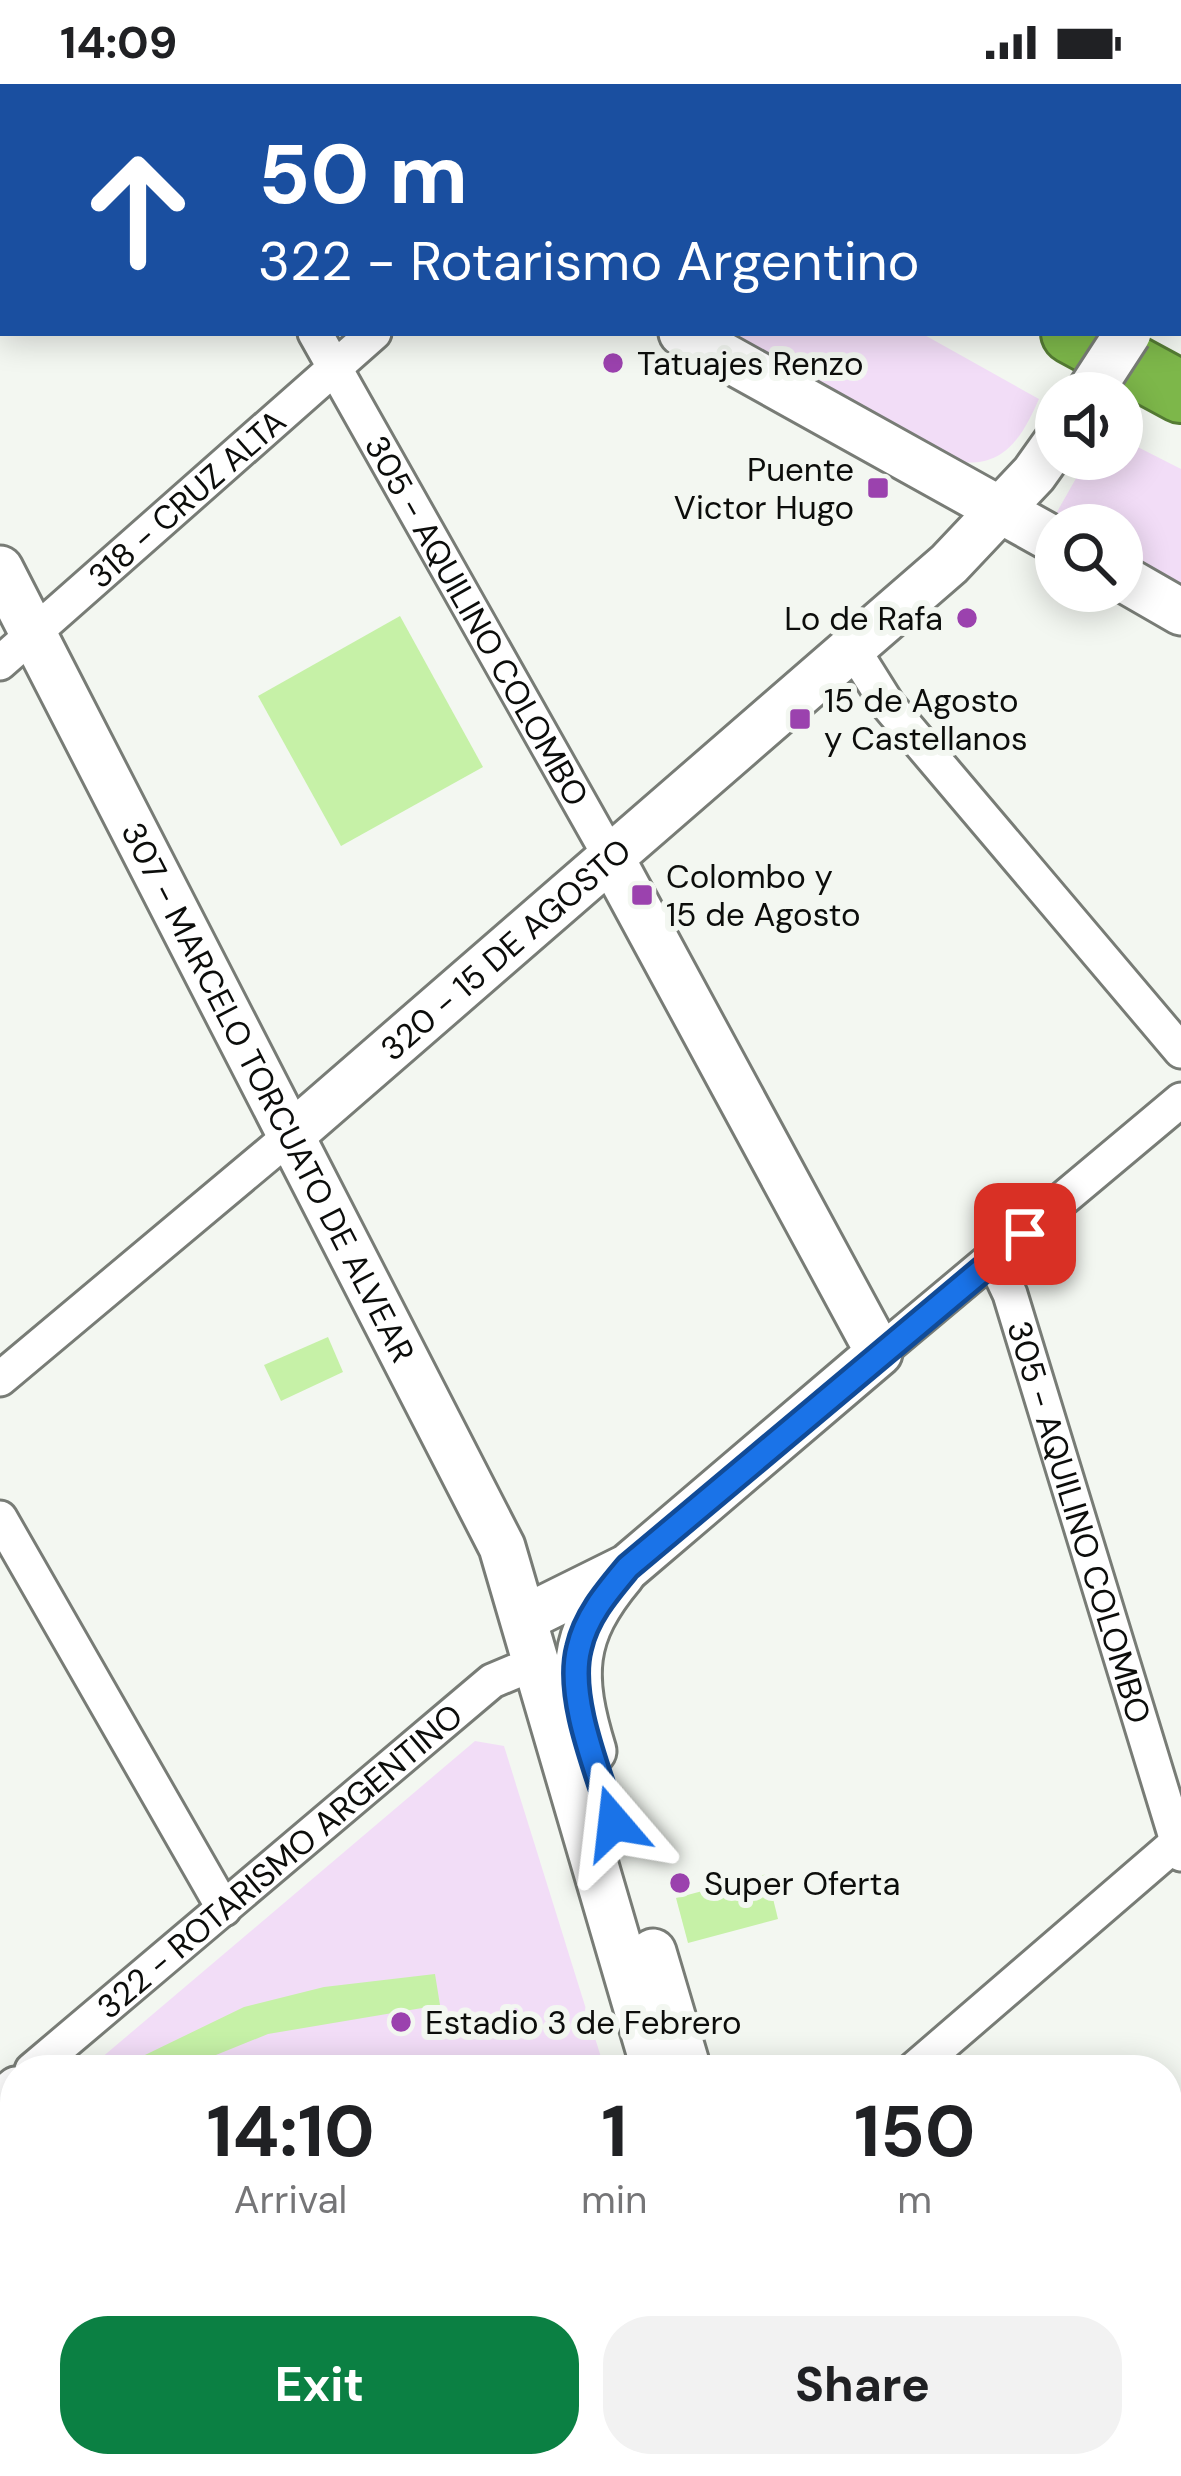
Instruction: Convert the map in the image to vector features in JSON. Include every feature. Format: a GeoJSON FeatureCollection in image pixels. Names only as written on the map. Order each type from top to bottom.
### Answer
{"type":"FeatureCollection","features":[{"type":"Feature","properties":{"kind":"highway"},"geometry":{"type":"LineString","coordinates":[[1077,336],[1176,391]]}},
{"type":"Feature","properties":{"kind":"street","name":"305 - AQUILINO COLOMBO"},"geometry":{"type":"LineString","coordinates":[[317,336],[611,858],[879,1353]]}},
{"type":"Feature","properties":{"kind":"street","name":"318 - CRUZ ALTA"},"geometry":{"type":"LineString","coordinates":[[17,650],[86,583],[371,336]]}},
{"type":"Feature","properties":{"kind":"street"},"geometry":{"type":"LineString","coordinates":[[687,336],[1035,529]]}},
{"type":"Feature","properties":{"kind":"street"},"geometry":{"type":"LineString","coordinates":[[1103,372],[1126,336]]}},
{"type":"Feature","properties":{"kind":"street","name":"320 - 15 DE AGOSTO"},"geometry":{"type":"LineString","coordinates":[[0,1379],[290,1136],[949,564],[1035,468]]}},
{"type":"Feature","properties":{"kind":"street","name":"307 - MARCELO TORCUATO DE ALVEAR"},"geometry":{"type":"LineString","coordinates":[[0,569],[17,650],[290,1136],[502,1547],[651,2055]]}},
{"type":"Feature","properties":{"kind":"street"},"geometry":{"type":"LineString","coordinates":[[1143,590],[1181,612]]}},
{"type":"Feature","properties":{"kind":"street"},"geometry":{"type":"LineString","coordinates":[[851,646],[888,705],[1181,1051]]}},
{"type":"Feature","properties":{"kind":"street"},"geometry":{"type":"LineString","coordinates":[[684,2055],[578,1697],[578,1649],[589,1620],[628,1567],[1181,1100]]}},
{"type":"Feature","properties":{"kind":"street","name":"305 - AQUILINO COLOMBO"},"geometry":{"type":"LineString","coordinates":[[994,1260],[1010,1294],[1180,1846]]}},
{"type":"Feature","properties":{"kind":"street"},"geometry":{"type":"LineString","coordinates":[[0,1518],[224,1909]]}},
{"type":"Feature","properties":{"kind":"street"},"geometry":{"type":"LineString","coordinates":[[525,1618],[628,1567]]}},
{"type":"Feature","properties":{"kind":"street","name":"322 - ROTARISMO ARGENTINO"},"geometry":{"type":"LineString","coordinates":[[50,2055],[492,1681],[535,1663]]}},
{"type":"Feature","properties":{"kind":"street"},"geometry":{"type":"LineString","coordinates":[[931,2055],[1180,1846]]}},
{"type":"Feature","properties":{"kind":"shaded area"},"geometry":{"type":"Polygon","coordinates":[[[717,336],[926,336],[1035,397],[1025,427],[1008,449],[969,463],[952,461],[717,336]]]}},
{"type":"Feature","properties":{"kind":"shaded area"},"geometry":{"type":"Polygon","coordinates":[[[1143,450],[1181,469],[1181,599],[1143,578],[1143,504],[1061,504],[1075,480],[1143,480],[1143,450]]]}},
{"type":"Feature","properties":{"kind":"shaded area"},"geometry":{"type":"Polygon","coordinates":[[[475,1741],[504,1746],[600,2055],[105,2055],[475,1741]]]}},
{"type":"Feature","properties":{"kind":"building"},"geometry":{"type":"Polygon","coordinates":[[[400,616],[483,767],[341,846],[258,696],[400,616]]]}},
{"type":"Feature","properties":{"kind":"building"},"geometry":{"type":"Polygon","coordinates":[[[328,1337],[343,1372],[281,1401],[264,1365],[328,1337]]]}},
{"type":"Feature","properties":{"kind":"building"},"geometry":{"type":"Polygon","coordinates":[[[767,1874],[778,1919],[688,1943],[676,1898],[767,1874]]]}},
{"type":"Feature","properties":{"kind":"building"},"geometry":{"type":"Polygon","coordinates":[[[435,1974],[440,2005],[268,2034],[216,2055],[145,2055],[244,2007],[324,1987],[435,1974]]]}},
{"type":"Feature","properties":{"kind":"place","name":"Tatuajes Renzo"},"geometry":{"type":"Point","coordinates":[613,363]}},
{"type":"Feature","properties":{"kind":"place","name":"Puente Victor Hugo"},"geometry":{"type":"Point","coordinates":[878,488]}},
{"type":"Feature","properties":{"kind":"place","name":"Lo de Rafa"},"geometry":{"type":"Point","coordinates":[967,618]}},
{"type":"Feature","properties":{"kind":"place","name":"15 de Agosto y Castellanos"},"geometry":{"type":"Point","coordinates":[800,719]}},
{"type":"Feature","properties":{"kind":"place","name":"Colombo y 15 de Agosto"},"geometry":{"type":"Point","coordinates":[642,895]}},
{"type":"Feature","properties":{"kind":"place","name":"Super Oferta"},"geometry":{"type":"Point","coordinates":[680,1883]}},
{"type":"Feature","properties":{"kind":"place","name":"Estadio 3 de Febrero"},"geometry":{"type":"Point","coordinates":[401,2022]}},
{"type":"Feature","properties":{"kind":"route"},"geometry":{"type":"LineString","coordinates":[[614,1823],[578,1697],[576,1673],[578,1649],[606,1593],[628,1567],[1025,1234]]}}]}
